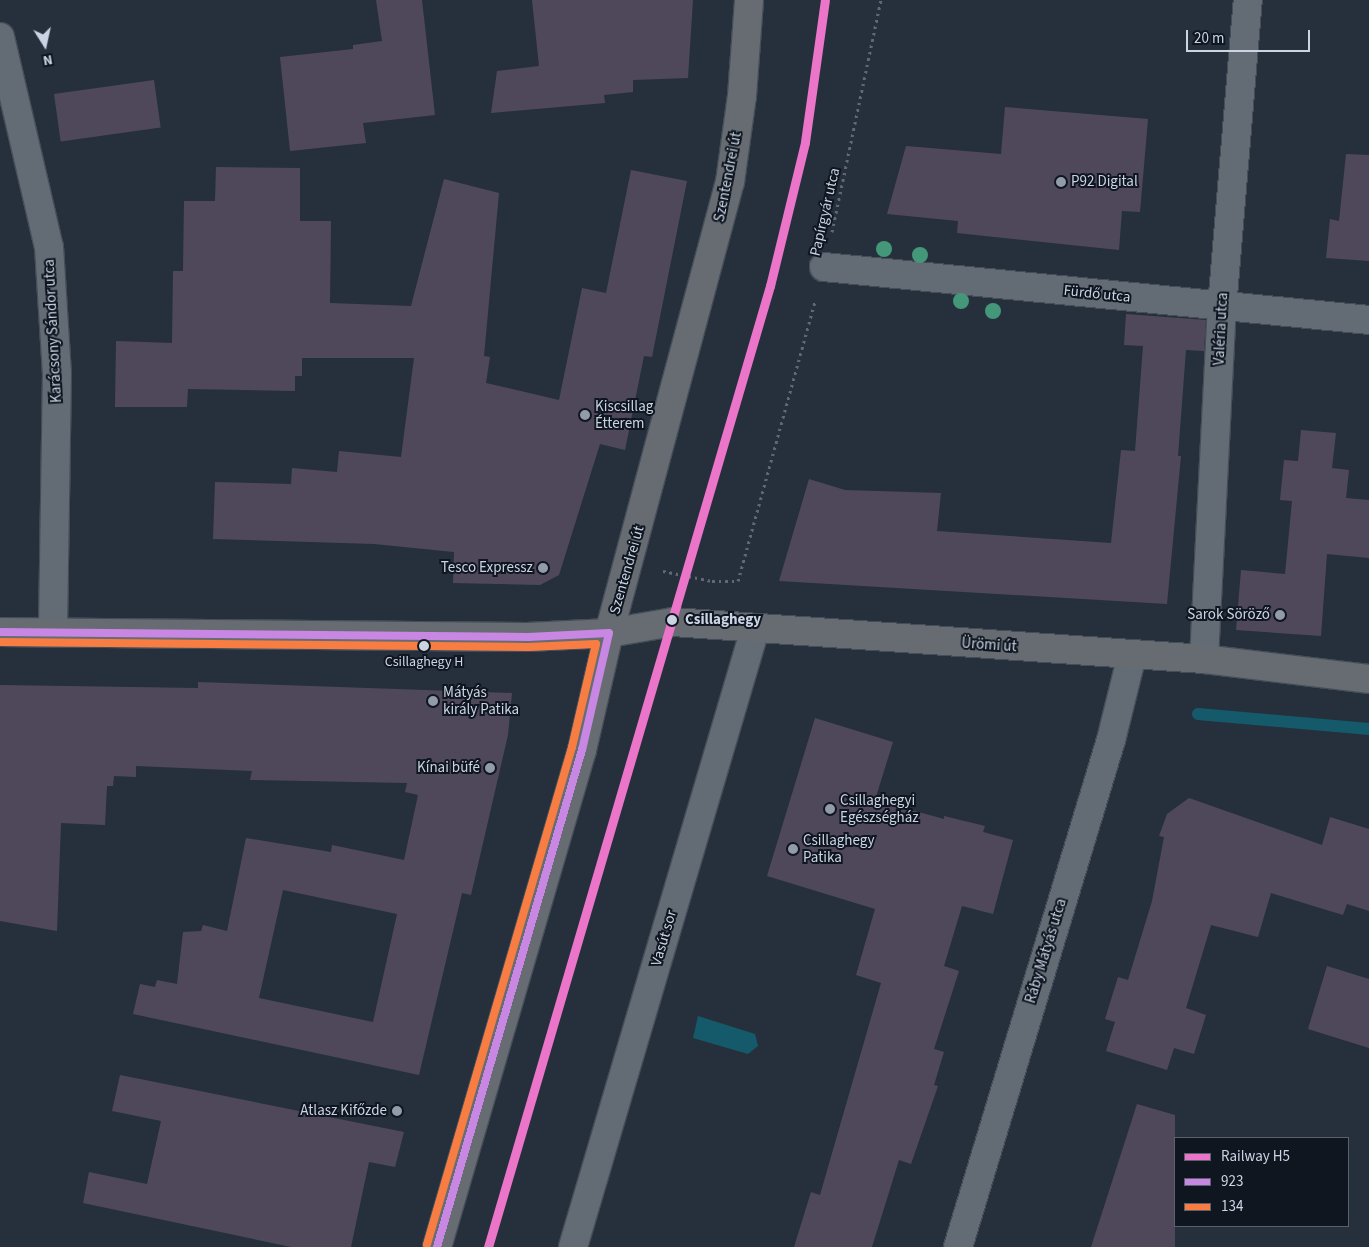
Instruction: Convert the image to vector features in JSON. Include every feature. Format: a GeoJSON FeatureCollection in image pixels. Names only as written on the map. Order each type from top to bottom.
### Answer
{"type":"FeatureCollection","features":[{"type":"Feature","properties":{"kind":"street","name":"Szentendrei út"},"geometry":{"type":"LineString","coordinates":[[437,1247],[582,750],[609,633],[730,182],[742,96],[749,0]]}},
{"type":"Feature","properties":{"kind":"street","name":"Valéria utca"},"geometry":{"type":"LineString","coordinates":[[1204,659],[1222,307],[1248,0]]}},
{"type":"Feature","properties":{"kind":"street","name":"Karácsony Sándor utca"},"geometry":{"type":"LineString","coordinates":[[0,37],[49,247],[57,426],[53,631]]}},
{"type":"Feature","properties":{"kind":"street","name":"Fürdő utca"},"geometry":{"type":"LineString","coordinates":[[824,267],[1369,320]]}},
{"type":"Feature","properties":{"kind":"street","name":"Ürömi út"},"geometry":{"type":"LineString","coordinates":[[0,632],[53,631],[528,637],[609,633],[673,622],[1204,659],[1369,679]]}},
{"type":"Feature","properties":{"kind":"street","name":"Vasút sor"},"geometry":{"type":"LineString","coordinates":[[573,1247],[755,629]]}},
{"type":"Feature","properties":{"kind":"street","name":"Ráby Mátyás utca"},"geometry":{"type":"LineString","coordinates":[[958,1247],[1111,740],[1132,655]]}},
{"type":"Feature","properties":{"kind":"path","name":"Papírgyár utca"},"geometry":{"type":"LineString","coordinates":[[659,569],[712,580],[738,581],[824,267],[881,0]]}},
{"type":"Feature","properties":{"kind":"path"},"geometry":{"type":"LineString","coordinates":[[781,427],[787,429]]}},
{"type":"Feature","properties":{"kind":"water"},"geometry":{"type":"Polygon","coordinates":[[[698,1016],[755,1034],[758,1046],[748,1054],[693,1038],[698,1016]]]}},
{"type":"Feature","properties":{"kind":"building"},"geometry":{"type":"Polygon","coordinates":[[[376,0],[422,0],[435,115],[363,123],[366,143],[290,151],[280,57],[353,49],[353,45],[382,41],[376,0]]]}},
{"type":"Feature","properties":{"kind":"building"},"geometry":{"type":"Polygon","coordinates":[[[532,0],[693,0],[688,78],[633,80],[633,92],[604,95],[605,103],[491,113],[497,71],[539,66],[532,0]]]}},
{"type":"Feature","properties":{"kind":"building"},"geometry":{"type":"Polygon","coordinates":[[[154,80],[161,128],[61,142],[54,94],[154,80]]]}},
{"type":"Feature","properties":{"kind":"building"},"geometry":{"type":"Polygon","coordinates":[[[1005,107],[1148,119],[1140,212],[1122,211],[1119,250],[957,233],[958,221],[887,214],[906,146],[1001,154],[1005,107]]]}},
{"type":"Feature","properties":{"kind":"building"},"geometry":{"type":"Polygon","coordinates":[[[1346,154],[1369,155],[1369,261],[1326,258],[1330,219],[1339,221],[1346,154]]]}},
{"type":"Feature","properties":{"kind":"building"},"geometry":{"type":"Polygon","coordinates":[[[216,167],[300,168],[300,221],[331,221],[330,303],[411,306],[444,179],[499,193],[484,356],[490,357],[486,383],[559,400],[582,288],[606,293],[631,170],[687,181],[652,357],[644,356],[625,450],[600,444],[559,575],[540,585],[453,583],[454,552],[374,544],[213,539],[215,482],[291,484],[292,468],[337,472],[339,451],[401,457],[414,358],[302,358],[302,376],[295,376],[295,391],[188,389],[187,407],[115,407],[116,341],[172,343],[173,271],[183,271],[184,201],[215,201],[216,167]]]}},
{"type":"Feature","properties":{"kind":"building"},"geometry":{"type":"Polygon","coordinates":[[[1126,314],[1206,320],[1204,351],[1186,350],[1178,456],[1181,456],[1167,604],[779,581],[809,479],[845,490],[941,493],[937,531],[1111,543],[1121,450],[1135,451],[1143,346],[1124,345],[1126,314]]]}},
{"type":"Feature","properties":{"kind":"building"},"geometry":{"type":"Polygon","coordinates":[[[1301,430],[1336,433],[1332,468],[1349,470],[1346,498],[1369,500],[1369,558],[1327,554],[1321,636],[1236,630],[1241,570],[1285,574],[1292,501],[1280,500],[1284,460],[1298,461],[1301,430]]]}},
{"type":"Feature","properties":{"kind":"building"},"geometry":{"type":"Polygon","coordinates":[[[198,682],[512,693],[508,735],[471,895],[462,893],[419,1075],[133,1014],[140,984],[155,987],[157,980],[177,984],[183,932],[201,931],[203,925],[227,931],[246,838],[331,852],[332,845],[404,860],[418,795],[405,792],[407,783],[250,780],[252,771],[136,766],[136,777],[114,776],[113,786],[107,786],[105,825],[61,823],[57,931],[0,921],[0,685],[198,688],[198,682]],[[283,890],[259,998],[373,1022],[397,914],[283,890]]]}},
{"type":"Feature","properties":{"kind":"building"},"geometry":{"type":"Polygon","coordinates":[[[815,718],[893,742],[875,800],[944,819],[944,816],[985,826],[983,832],[1013,840],[993,914],[962,906],[944,966],[959,971],[934,1049],[944,1052],[934,1085],[938,1086],[911,1164],[899,1160],[872,1247],[794,1247],[811,1192],[820,1195],[881,983],[856,975],[875,909],[767,876],[815,718]]]}},
{"type":"Feature","properties":{"kind":"building"},"geometry":{"type":"Polygon","coordinates":[[[1189,798],[1322,845],[1330,817],[1369,829],[1369,911],[1347,904],[1343,915],[1271,893],[1258,937],[1211,925],[1186,1008],[1206,1015],[1194,1054],[1174,1048],[1167,1070],[1106,1051],[1115,1022],[1105,1019],[1118,977],[1128,980],[1152,901],[1164,837],[1159,836],[1167,814],[1189,798]]]}},
{"type":"Feature","properties":{"kind":"building"},"geometry":{"type":"Polygon","coordinates":[[[1327,966],[1369,979],[1369,1048],[1308,1029],[1327,966]]]}},
{"type":"Feature","properties":{"kind":"building"},"geometry":{"type":"Polygon","coordinates":[[[120,1075],[404,1132],[395,1167],[369,1162],[351,1247],[291,1247],[83,1203],[89,1172],[147,1184],[161,1121],[112,1111],[120,1075]]]}},
{"type":"Feature","properties":{"kind":"building"},"geometry":{"type":"Polygon","coordinates":[[[1137,1104],[1175,1115],[1175,1247],[1091,1247],[1137,1104]]]}},
{"type":"Feature","properties":{"kind":"waterway"},"geometry":{"type":"LineString","coordinates":[[1198,714],[1369,729]]}},
{"type":"Feature","properties":{"kind":"rail line","name":"H5"},"geometry":{"type":"LineString","coordinates":[[488,1247],[770,286],[805,142],[825,0]]}},
{"type":"Feature","properties":{"kind":"transit line","name":"923"},"geometry":{"type":"LineString","coordinates":[[0,632],[528,637],[609,633]]}},
{"type":"Feature","properties":{"kind":"transit line","name":"923"},"geometry":{"type":"LineString","coordinates":[[437,1247],[582,750],[609,633]]}},
{"type":"Feature","properties":{"kind":"transit line","name":"134"},"geometry":{"type":"LineString","coordinates":[[0,642],[528,647],[596,644],[572,747],[427,1244]]}},
{"type":"Feature","properties":{"kind":"place","name":"P92 Digital"},"geometry":{"type":"Point","coordinates":[1061,182]}},
{"type":"Feature","properties":{"kind":"place","name":"Kiscsillag Étterem"},"geometry":{"type":"Point","coordinates":[585,415]}},
{"type":"Feature","properties":{"kind":"place","name":"Tesco Expressz"},"geometry":{"type":"Point","coordinates":[543,568]}},
{"type":"Feature","properties":{"kind":"place","name":"Sarok Söröző"},"geometry":{"type":"Point","coordinates":[1280,615]}},
{"type":"Feature","properties":{"kind":"place","name":"Csillaghegy"},"geometry":{"type":"Point","coordinates":[672,620]}},
{"type":"Feature","properties":{"kind":"place","name":"Csillaghegy H"},"geometry":{"type":"Point","coordinates":[424,646]}},
{"type":"Feature","properties":{"kind":"place","name":"Mátyás király Patika"},"geometry":{"type":"Point","coordinates":[433,701]}},
{"type":"Feature","properties":{"kind":"place","name":"Kínai büfé"},"geometry":{"type":"Point","coordinates":[490,768]}},
{"type":"Feature","properties":{"kind":"place","name":"Csillaghegyi Egészségház"},"geometry":{"type":"Point","coordinates":[830,809]}},
{"type":"Feature","properties":{"kind":"place","name":"Csillaghegy Patika"},"geometry":{"type":"Point","coordinates":[793,849]}},
{"type":"Feature","properties":{"kind":"place","name":"Atlasz Kifőzde"},"geometry":{"type":"Point","coordinates":[397,1111]}}]}
